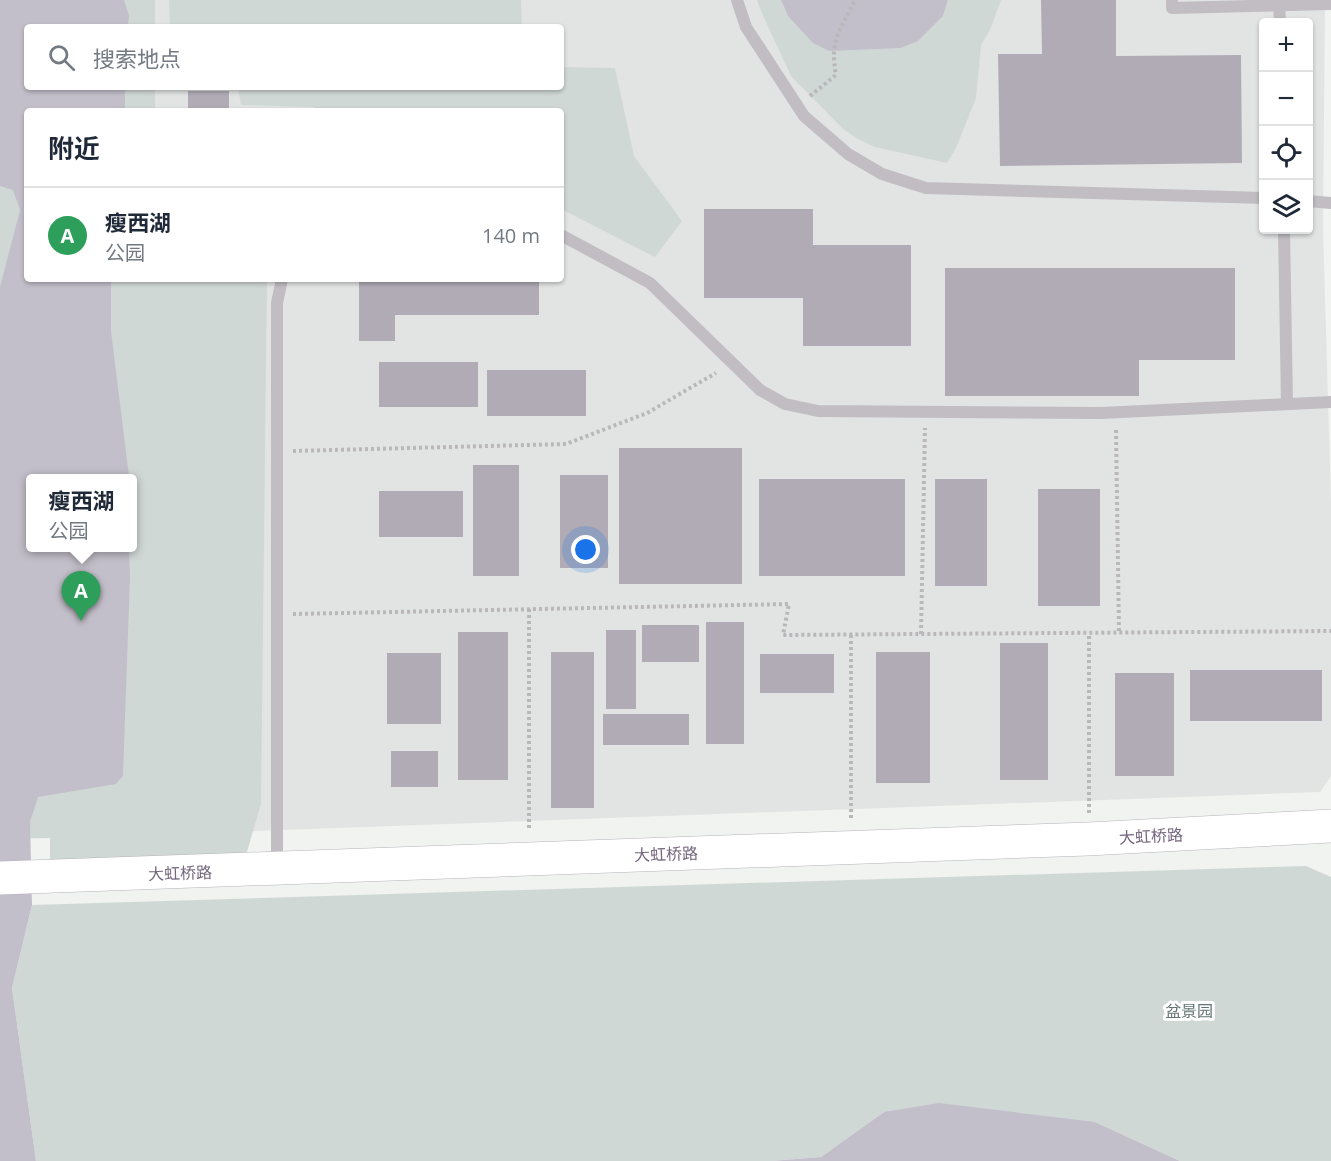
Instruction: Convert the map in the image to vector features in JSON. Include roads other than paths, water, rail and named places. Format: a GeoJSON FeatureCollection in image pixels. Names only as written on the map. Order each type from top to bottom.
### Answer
{"type":"FeatureCollection","features":[{"type":"Feature","properties":{"kind":"street","name":"大虹桥路"},"geometry":{"type":"LineString","coordinates":[[0,879],[1089,839],[1331,826]]}},
{"type":"Feature","properties":{"kind":"lane"},"geometry":{"type":"LineString","coordinates":[[737,0],[746,27],[804,116],[848,154],[882,174],[926,188],[1259,198]]}},
{"type":"Feature","properties":{"kind":"lane"},"geometry":{"type":"LineString","coordinates":[[1172,0],[1172,8],[1331,4]]}},
{"type":"Feature","properties":{"kind":"lane"},"geometry":{"type":"LineString","coordinates":[[1279,6],[1280,18]]}},
{"type":"Feature","properties":{"kind":"lane"},"geometry":{"type":"LineString","coordinates":[[1313,201],[1331,203]]}},
{"type":"Feature","properties":{"kind":"lane"},"geometry":{"type":"LineString","coordinates":[[1284,234],[1287,404]]}},
{"type":"Feature","properties":{"kind":"lane"},"geometry":{"type":"LineString","coordinates":[[564,237],[650,283],[760,390],[785,404],[818,411],[1116,412],[1331,402]]}},
{"type":"Feature","properties":{"kind":"lane"},"geometry":{"type":"LineString","coordinates":[[277,869],[277,303],[281,282]]}},
{"type":"Feature","properties":{"kind":"place","name":"瘦西湖"},"geometry":{"type":"Point","coordinates":[81,621]}},
{"type":"Feature","properties":{"kind":"park label","name":"盆景园"},"geometry":{"type":"Point","coordinates":[1189,1011]}}]}
